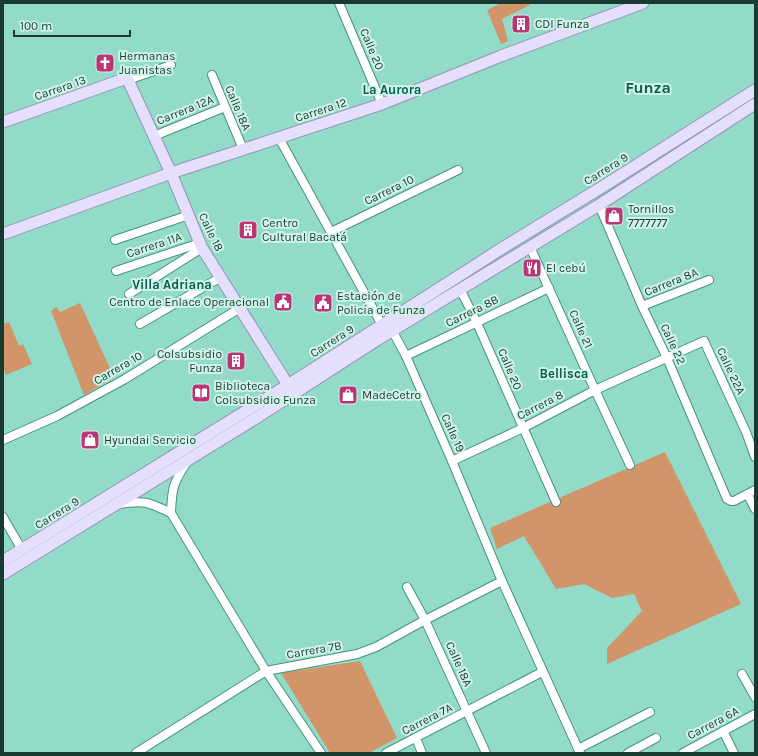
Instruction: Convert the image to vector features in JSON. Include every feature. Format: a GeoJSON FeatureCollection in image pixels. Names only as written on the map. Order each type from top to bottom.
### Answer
{"type":"FeatureCollection","features":[{"type":"Feature","properties":{"kind":"main road","name":"Carrera 12"},"geometry":{"type":"LineString","coordinates":[[3,234],[171,173],[382,104],[508,53],[643,3]]}},
{"type":"Feature","properties":{"kind":"main road","name":"Carrera 13"},"geometry":{"type":"LineString","coordinates":[[3,122],[124,80],[128,80]]}},
{"type":"Feature","properties":{"kind":"main road","name":"Calle 18"},"geometry":{"type":"LineString","coordinates":[[128,80],[171,173],[201,245],[288,385]]}},
{"type":"Feature","properties":{"kind":"main road","name":"Carrera 9"},"geometry":{"type":"LineString","coordinates":[[3,561],[288,385],[504,247],[755,90]]}},
{"type":"Feature","properties":{"kind":"main road","name":"Carrera 9"},"geometry":{"type":"LineString","coordinates":[[3,574],[188,460],[392,330],[599,204],[755,104]]}},
{"type":"Feature","properties":{"kind":"street","name":"Calle 20"},"geometry":{"type":"LineString","coordinates":[[339,3],[382,104]]}},
{"type":"Feature","properties":{"kind":"street","name":"Carrera 13"},"geometry":{"type":"LineString","coordinates":[[128,80],[171,65]]}},
{"type":"Feature","properties":{"kind":"street","name":"Calle 18A"},"geometry":{"type":"LineString","coordinates":[[212,75],[243,149]]}},
{"type":"Feature","properties":{"kind":"street","name":"Carrera 12A"},"geometry":{"type":"LineString","coordinates":[[154,136],[225,107]]}},
{"type":"Feature","properties":{"kind":"street"},"geometry":{"type":"LineString","coordinates":[[279,138],[382,325],[392,330]]}},
{"type":"Feature","properties":{"kind":"street","name":"Carrera 10"},"geometry":{"type":"LineString","coordinates":[[331,232],[458,170]]}},
{"type":"Feature","properties":{"kind":"street","name":"Calle 22"},"geometry":{"type":"LineString","coordinates":[[599,204],[727,499],[734,501],[751,492]]}},
{"type":"Feature","properties":{"kind":"street"},"geometry":{"type":"LineString","coordinates":[[115,240],[189,215]]}},
{"type":"Feature","properties":{"kind":"street"},"geometry":{"type":"LineString","coordinates":[[128,294],[201,245]]}},
{"type":"Feature","properties":{"kind":"street","name":"Carrera 11A"},"geometry":{"type":"LineString","coordinates":[[116,271],[201,245]]}},
{"type":"Feature","properties":{"kind":"street","name":"Calle 21"},"geometry":{"type":"LineString","coordinates":[[530,247],[630,465]]}},
{"type":"Feature","properties":{"kind":"street"},"geometry":{"type":"LineString","coordinates":[[140,324],[221,277]]}},
{"type":"Feature","properties":{"kind":"street","name":"Carrera 8A"},"geometry":{"type":"LineString","coordinates":[[642,306],[709,280]]}},
{"type":"Feature","properties":{"kind":"street","name":"Carrera 8B"},"geometry":{"type":"LineString","coordinates":[[406,356],[549,288]]}},
{"type":"Feature","properties":{"kind":"street","name":"Calle 20"},"geometry":{"type":"LineString","coordinates":[[460,289],[477,323],[556,502]]}},
{"type":"Feature","properties":{"kind":"street","name":"Carrera 10"},"geometry":{"type":"LineString","coordinates":[[3,440],[56,416],[125,379],[240,308]]}},
{"type":"Feature","properties":{"kind":"street","name":"Calle 19"},"geometry":{"type":"LineString","coordinates":[[392,330],[406,356],[452,460],[502,581],[579,751]]}},
{"type":"Feature","properties":{"kind":"street","name":"Carrera 8"},"geometry":{"type":"LineString","coordinates":[[452,460],[523,428],[595,390],[704,341]]}},
{"type":"Feature","properties":{"kind":"street","name":"Calle 22A"},"geometry":{"type":"LineString","coordinates":[[704,341],[746,432],[755,456]]}},
{"type":"Feature","properties":{"kind":"street"},"geometry":{"type":"LineString","coordinates":[[171,513],[172,488],[188,460]]}},
{"type":"Feature","properties":{"kind":"street"},"geometry":{"type":"LineString","coordinates":[[751,492],[755,509]]}},
{"type":"Feature","properties":{"kind":"street"},"geometry":{"type":"LineString","coordinates":[[114,505],[144,502],[153,504],[171,513],[266,671],[321,753]]}},
{"type":"Feature","properties":{"kind":"street"},"geometry":{"type":"LineString","coordinates":[[3,517],[22,550]]}},
{"type":"Feature","properties":{"kind":"street","name":"Carrera 7B"},"geometry":{"type":"LineString","coordinates":[[136,753],[266,671],[357,654],[376,646],[502,581]]}},
{"type":"Feature","properties":{"kind":"street","name":"Calle 18A"},"geometry":{"type":"LineString","coordinates":[[407,587],[425,620],[486,753]]}},
{"type":"Feature","properties":{"kind":"street","name":"Carrera 7A"},"geometry":{"type":"LineString","coordinates":[[386,753],[542,672]]}},
{"type":"Feature","properties":{"kind":"street"},"geometry":{"type":"LineString","coordinates":[[742,674],[755,697]]}},
{"type":"Feature","properties":{"kind":"street"},"geometry":{"type":"LineString","coordinates":[[579,751],[650,712]]}},
{"type":"Feature","properties":{"kind":"street","name":"Carrera 6A"},"geometry":{"type":"LineString","coordinates":[[683,753],[755,714]]}},
{"type":"Feature","properties":{"kind":"street"},"geometry":{"type":"LineString","coordinates":[[723,731],[734,753]]}},
{"type":"Feature","properties":{"kind":"street"},"geometry":{"type":"LineString","coordinates":[[416,738],[422,753]]}},
{"type":"Feature","properties":{"kind":"street"},"geometry":{"type":"LineString","coordinates":[[628,753],[656,738]]}},
{"type":"Feature","properties":{"kind":"shaded area"},"geometry":{"type":"Polygon","coordinates":[[[502,3],[529,3],[530,5],[502,19],[508,41],[501,44],[487,10],[502,3]]]}},
{"type":"Feature","properties":{"kind":"shaded area"},"geometry":{"type":"Polygon","coordinates":[[[80,303],[114,377],[84,395],[51,311],[56,307],[60,312],[80,303]]]}},
{"type":"Feature","properties":{"kind":"shaded area"},"geometry":{"type":"Polygon","coordinates":[[[9,322],[19,346],[23,344],[32,364],[6,375],[3,367],[3,324],[9,322]]]}},
{"type":"Feature","properties":{"kind":"shaded area"},"geometry":{"type":"Polygon","coordinates":[[[665,452],[741,604],[607,664],[607,648],[642,611],[634,594],[612,598],[584,584],[556,589],[524,536],[497,549],[490,528],[665,452]]]}},
{"type":"Feature","properties":{"kind":"shaded area"},"geometry":{"type":"Polygon","coordinates":[[[360,661],[397,738],[369,753],[330,753],[281,673],[360,661]]]}},
{"type":"Feature","properties":{"kind":"place","name":"CDI Funza"},"geometry":{"type":"Point","coordinates":[521,24]}},
{"type":"Feature","properties":{"kind":"place","name":"Hermanas Juanistas"},"geometry":{"type":"Point","coordinates":[105,63]}},
{"type":"Feature","properties":{"kind":"place","name":"Tornillos 7777777"},"geometry":{"type":"Point","coordinates":[614,216]}},
{"type":"Feature","properties":{"kind":"place","name":"Centro Cultural Bacatá"},"geometry":{"type":"Point","coordinates":[248,230]}},
{"type":"Feature","properties":{"kind":"place","name":"El cebú"},"geometry":{"type":"Point","coordinates":[532,268]}},
{"type":"Feature","properties":{"kind":"place","name":"Centro de Enlace Operacional"},"geometry":{"type":"Point","coordinates":[283,302]}},
{"type":"Feature","properties":{"kind":"place","name":"Estación de Policía de Funza"},"geometry":{"type":"Point","coordinates":[323,303]}},
{"type":"Feature","properties":{"kind":"place","name":"Colsubsidio Funza"},"geometry":{"type":"Point","coordinates":[236,361]}},
{"type":"Feature","properties":{"kind":"place","name":"Biblioteca Colsubsidio Funza"},"geometry":{"type":"Point","coordinates":[201,393]}},
{"type":"Feature","properties":{"kind":"place","name":"MadeCetro"},"geometry":{"type":"Point","coordinates":[348,395]}},
{"type":"Feature","properties":{"kind":"place","name":"Hyundai Servicio"},"geometry":{"type":"Point","coordinates":[90,440]}},
{"type":"Feature","properties":{"kind":"district","name":"Funza"},"geometry":{"type":"Point","coordinates":[648,87]}},
{"type":"Feature","properties":{"kind":"district","name":"La Aurora"},"geometry":{"type":"Point","coordinates":[392,89]}},
{"type":"Feature","properties":{"kind":"district","name":"Villa Adriana"},"geometry":{"type":"Point","coordinates":[172,284]}},
{"type":"Feature","properties":{"kind":"district","name":"Bellisca"},"geometry":{"type":"Point","coordinates":[564,373]}}]}
